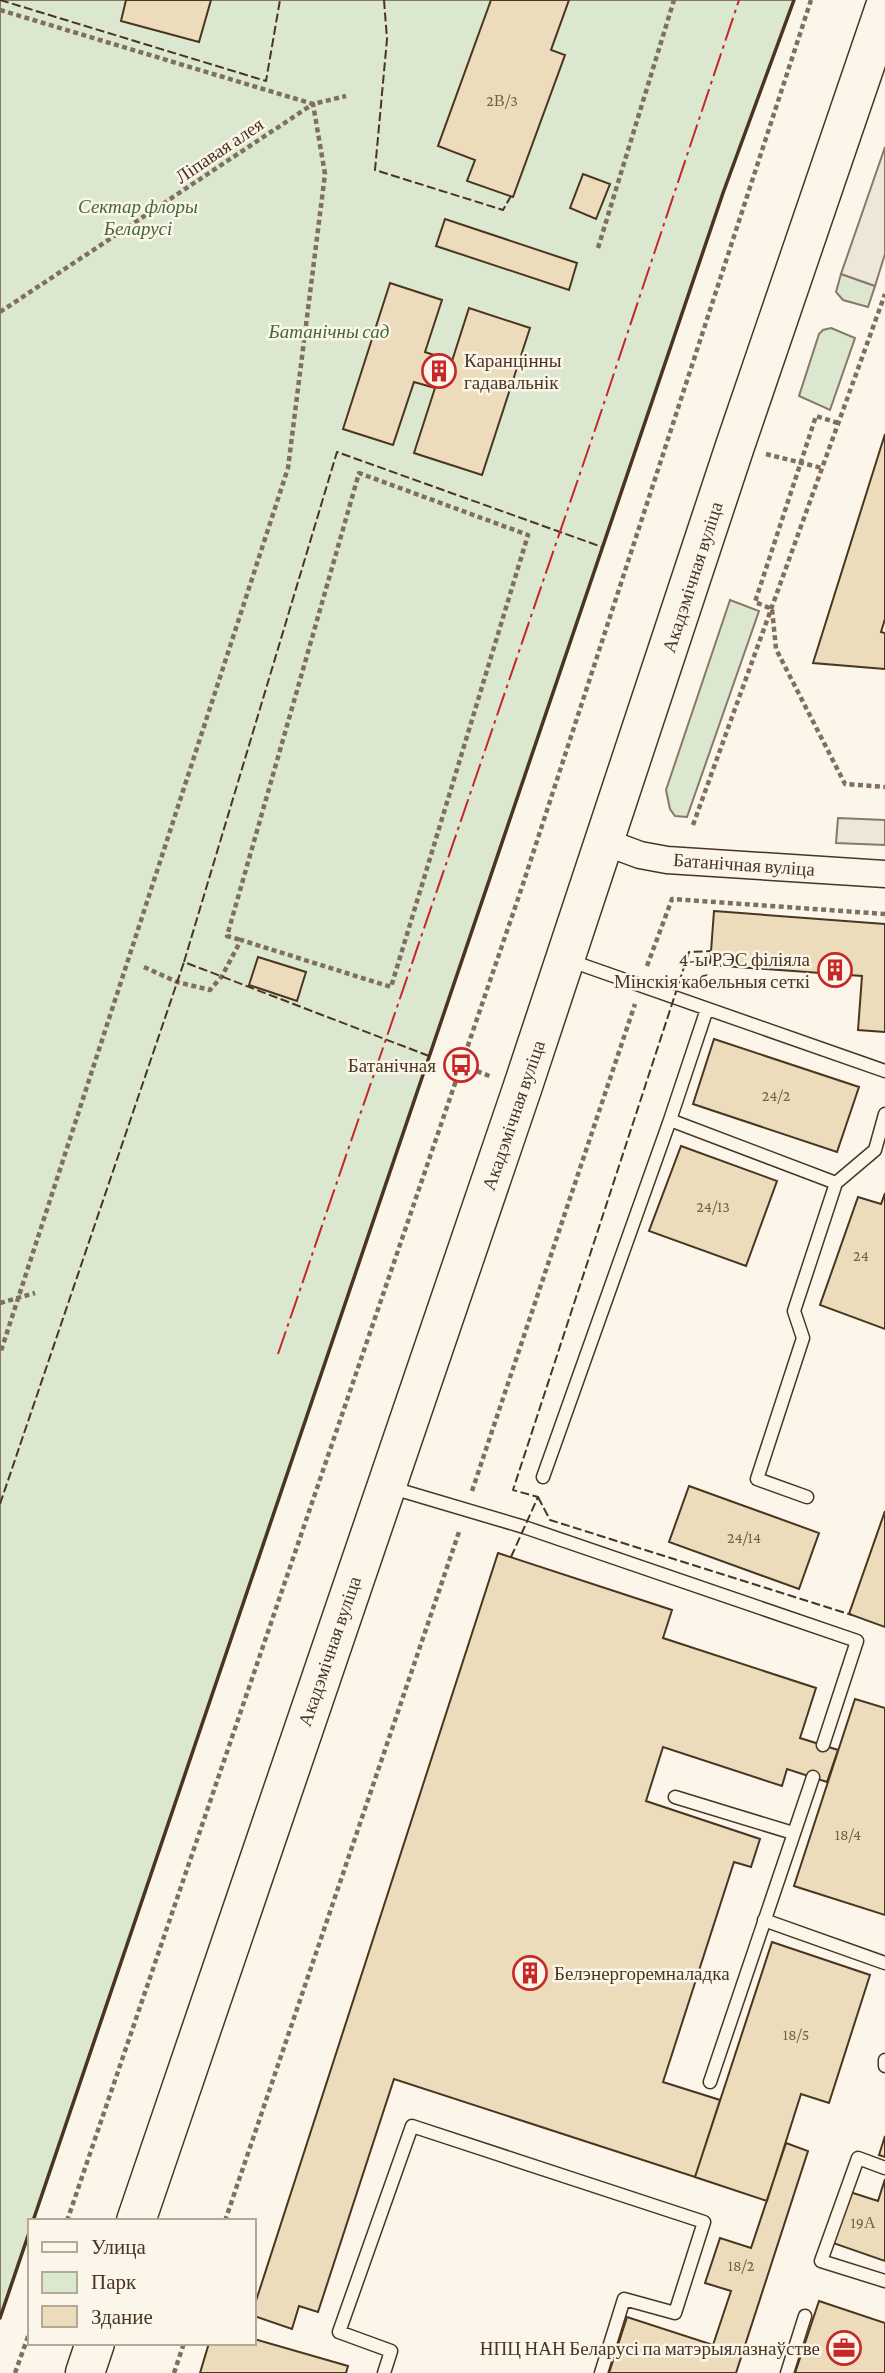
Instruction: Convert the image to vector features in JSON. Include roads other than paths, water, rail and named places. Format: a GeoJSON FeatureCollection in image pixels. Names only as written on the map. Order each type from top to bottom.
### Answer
{"type":"FeatureCollection","features":[{"type":"Feature","properties":{"kind":"main road","name":"Акадэмічная вуліца"},"geometry":{"type":"LineString","coordinates":[[137,2219],[566,960],[735,446],[885,7]]}},
{"type":"Feature","properties":{"kind":"main road"},"geometry":{"type":"LineString","coordinates":[[85,2373],[93,2345]]}},
{"type":"Feature","properties":{"kind":"street","name":"Батанічная вуліца"},"geometry":{"type":"LineString","coordinates":[[605,842],[640,855],[667,860],[885,874]]}},
{"type":"Feature","properties":{"kind":"lane"},"geometry":{"type":"LineString","coordinates":[[566,960],[885,1070]]}},
{"type":"Feature","properties":{"kind":"lane"},"geometry":{"type":"LineString","coordinates":[[543,1477],[707,1009]]}},
{"type":"Feature","properties":{"kind":"lane"},"geometry":{"type":"LineString","coordinates":[[807,1497],[757,1479],[803,1338],[794,1311],[836,1183],[880,1152],[885,1114]]}},
{"type":"Feature","properties":{"kind":"lane"},"geometry":{"type":"LineString","coordinates":[[670,1120],[836,1183]]}},
{"type":"Feature","properties":{"kind":"lane"},"geometry":{"type":"LineString","coordinates":[[386,1486],[466,1509],[857,1641],[823,1745]]}},
{"type":"Feature","properties":{"kind":"lane"},"geometry":{"type":"LineString","coordinates":[[710,2082],[813,1777]]}},
{"type":"Feature","properties":{"kind":"lane"},"geometry":{"type":"LineString","coordinates":[[675,1797],[793,1833]]}},
{"type":"Feature","properties":{"kind":"lane"},"geometry":{"type":"LineString","coordinates":[[764,1920],[885,1962]]}},
{"type":"Feature","properties":{"kind":"lane"},"geometry":{"type":"LineString","coordinates":[[885,2060],[885,2066]]}},
{"type":"Feature","properties":{"kind":"lane"},"geometry":{"type":"LineString","coordinates":[[384,2373],[391,2351],[339,2332],[412,2126],[704,2222],[676,2313],[624,2299],[601,2373]]}},
{"type":"Feature","properties":{"kind":"lane"},"geometry":{"type":"LineString","coordinates":[[885,2168],[858,2158],[821,2261],[885,2281]]}},
{"type":"Feature","properties":{"kind":"lane"},"geometry":{"type":"LineString","coordinates":[[787,2373],[805,2316]]}},
{"type":"Feature","properties":{"kind":"place","name":"Каранцінны гадавальнік"},"geometry":{"type":"Point","coordinates":[439,371]}},
{"type":"Feature","properties":{"kind":"place","name":"4-ы РЭС філіяла Мінскія кабельныя сеткі"},"geometry":{"type":"Point","coordinates":[835,970]}},
{"type":"Feature","properties":{"kind":"place","name":"Батанічная"},"geometry":{"type":"Point","coordinates":[461,1065]}},
{"type":"Feature","properties":{"kind":"place","name":"Белэнергоремналадка"},"geometry":{"type":"Point","coordinates":[530,1973]}},
{"type":"Feature","properties":{"kind":"place","name":"НПЦ НАН Беларусі па матэрыялазнаўстве"},"geometry":{"type":"Point","coordinates":[844,2348]}},
{"type":"Feature","properties":{"kind":"park label","name":"Сектар флоры Беларусі"},"geometry":{"type":"Point","coordinates":[138,217]}},
{"type":"Feature","properties":{"kind":"park label","name":"Батанічны сад"},"geometry":{"type":"Point","coordinates":[329,331]}}]}
